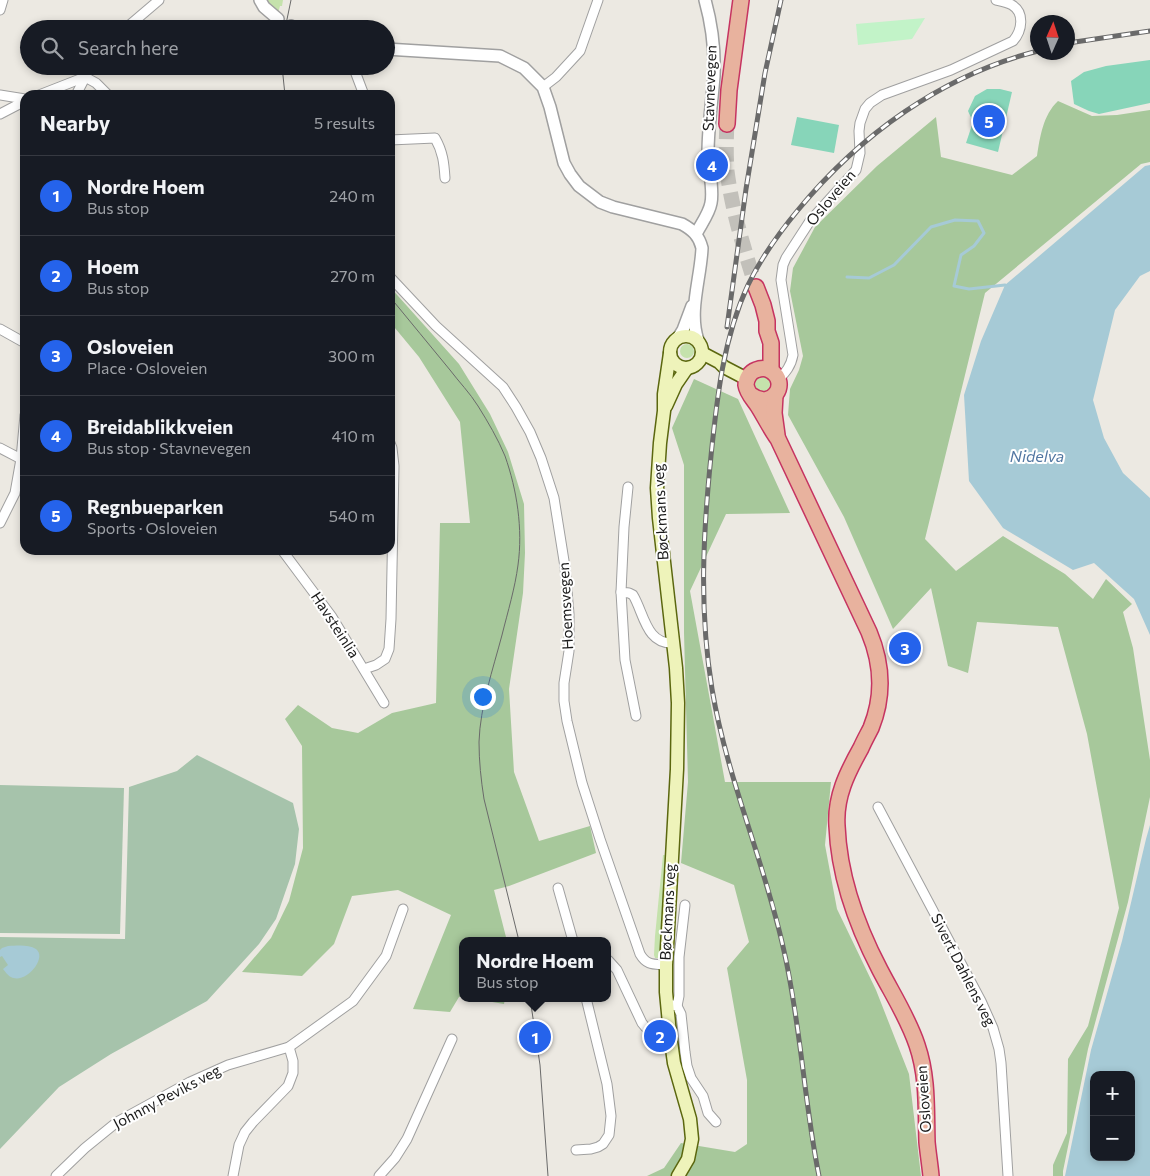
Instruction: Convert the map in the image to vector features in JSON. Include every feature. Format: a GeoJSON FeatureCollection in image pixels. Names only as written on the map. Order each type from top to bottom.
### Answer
{"type":"FeatureCollection","features":[{"type":"Feature","properties":{"kind":"highway"},"geometry":{"type":"LineString","coordinates":[[727,124],[729,90],[741,0]]}},
{"type":"Feature","properties":{"kind":"highway","name":"Osloveien"},"geometry":{"type":"LineString","coordinates":[[756,287],[765,313],[767,331],[771,343],[775,382],[774,413],[778,439]]}},
{"type":"Feature","properties":{"kind":"highway","name":"Osloveien"},"geometry":{"type":"LineString","coordinates":[[750,376],[758,361],[767,331]]}},
{"type":"Feature","properties":{"kind":"highway"},"geometry":{"type":"LineString","coordinates":[[760,368],[775,382],[771,398],[761,400],[755,399],[750,395],[746,385],[750,376],[760,368]]}},
{"type":"Feature","properties":{"kind":"highway","name":"Osloveien"},"geometry":{"type":"LineString","coordinates":[[750,395],[769,428],[778,439],[869,632],[879,664],[880,688],[876,713],[871,729],[847,775],[840,794],[837,814],[838,842],[843,873],[864,939],[904,1014],[921,1056],[926,1092],[931,1176]]}},
{"type":"Feature","properties":{"kind":"main road"},"geometry":{"type":"LineString","coordinates":[[696,361],[701,344],[698,340],[690,336],[678,338],[674,342],[670,354],[676,364],[681,367],[696,361],[716,367],[724,367],[750,376]]}},
{"type":"Feature","properties":{"kind":"main road","name":"Bøckmans veg"},"geometry":{"type":"LineString","coordinates":[[670,354],[664,394],[658,465],[658,498],[662,546],[678,684],[678,722],[666,965],[672,1005],[670,1034],[674,1063],[690,1119],[692,1134],[688,1159],[678,1176]]}},
{"type":"Feature","properties":{"kind":"main road","name":"Bøckmans veg"},"geometry":{"type":"LineString","coordinates":[[664,411],[676,384],[696,361]]}},
{"type":"Feature","properties":{"kind":"street"},"geometry":{"type":"LineString","coordinates":[[0,10],[4,0]]}},
{"type":"Feature","properties":{"kind":"street"},"geometry":{"type":"LineString","coordinates":[[136,20],[159,0]]}},
{"type":"Feature","properties":{"kind":"street"},"geometry":{"type":"LineString","coordinates":[[260,0],[264,7],[278,19]]}},
{"type":"Feature","properties":{"kind":"street"},"geometry":{"type":"LineString","coordinates":[[543,87],[556,77],[580,51],[598,0]]}},
{"type":"Feature","properties":{"kind":"street","name":"Stavnevegen"},"geometry":{"type":"LineString","coordinates":[[696,234],[708,212],[712,198],[708,150],[714,78],[714,50],[709,14],[704,0]]}},
{"type":"Feature","properties":{"kind":"street","name":"Osloveien"},"geometry":{"type":"LineString","coordinates":[[775,382],[787,370],[793,355],[781,280],[783,265],[810,220],[856,170],[860,153],[860,123],[865,109],[870,102],[882,95],[951,70],[1012,41],[1020,30],[1021,17],[1017,8],[1010,3],[996,0]]}},
{"type":"Feature","properties":{"kind":"street"},"geometry":{"type":"LineString","coordinates":[[395,50],[500,56],[524,68],[543,87],[564,164],[579,186],[589,195],[606,205],[682,224],[696,234],[702,248],[695,299],[695,332],[698,340]]}},
{"type":"Feature","properties":{"kind":"street"},"geometry":{"type":"LineString","coordinates":[[356,75],[362,90]]}},
{"type":"Feature","properties":{"kind":"street"},"geometry":{"type":"LineString","coordinates":[[52,90],[84,77]]}},
{"type":"Feature","properties":{"kind":"street"},"geometry":{"type":"LineString","coordinates":[[78,90],[84,77]]}},
{"type":"Feature","properties":{"kind":"street"},"geometry":{"type":"LineString","coordinates":[[84,77],[103,90]]}},
{"type":"Feature","properties":{"kind":"street"},"geometry":{"type":"LineString","coordinates":[[0,95],[20,99]]}},
{"type":"Feature","properties":{"kind":"street"},"geometry":{"type":"LineString","coordinates":[[0,114],[20,103]]}},
{"type":"Feature","properties":{"kind":"street"},"geometry":{"type":"LineString","coordinates":[[395,140],[435,138],[441,148],[444,159],[445,178]]}},
{"type":"Feature","properties":{"kind":"street","name":"Hoemsvegen"},"geometry":{"type":"LineString","coordinates":[[395,282],[436,326],[503,386],[530,432],[541,458],[554,498],[565,567],[569,614],[569,651],[564,683],[564,701],[580,775],[640,954],[647,963],[666,965]]}},
{"type":"Feature","properties":{"kind":"street"},"geometry":{"type":"LineString","coordinates":[[678,338],[695,299]]}},
{"type":"Feature","properties":{"kind":"street"},"geometry":{"type":"LineString","coordinates":[[0,329],[20,339]]}},
{"type":"Feature","properties":{"kind":"street"},"geometry":{"type":"LineString","coordinates":[[0,448],[20,458]]}},
{"type":"Feature","properties":{"kind":"street"},"geometry":{"type":"LineString","coordinates":[[0,523],[15,493],[20,465]]}},
{"type":"Feature","properties":{"kind":"street"},"geometry":{"type":"LineString","coordinates":[[628,487],[621,592],[625,660],[636,716]]}},
{"type":"Feature","properties":{"kind":"street","name":"Havsteinlia"},"geometry":{"type":"LineString","coordinates":[[286,555],[332,617],[384,703]]}},
{"type":"Feature","properties":{"kind":"street"},"geometry":{"type":"LineString","coordinates":[[364,669],[385,658],[389,649],[392,555]]}},
{"type":"Feature","properties":{"kind":"street"},"geometry":{"type":"LineString","coordinates":[[621,592],[633,595],[652,636],[668,644],[674,643]]}},
{"type":"Feature","properties":{"kind":"street","name":"Sivert Dahlens veg"},"geometry":{"type":"LineString","coordinates":[[878,807],[981,1001],[997,1038],[1001,1063],[1008,1176]]}},
{"type":"Feature","properties":{"kind":"street"},"geometry":{"type":"LineString","coordinates":[[558,888],[572,937]]}},
{"type":"Feature","properties":{"kind":"street"},"geometry":{"type":"LineString","coordinates":[[685,905],[680,950],[679,996],[672,1005],[681,1014],[687,1066],[691,1078],[703,1096],[708,1113],[716,1122]]}},
{"type":"Feature","properties":{"kind":"street","name":"Johnny Peviks veg"},"geometry":{"type":"LineString","coordinates":[[56,1176],[85,1148],[117,1122],[190,1082],[228,1065],[289,1047],[353,1001],[386,956],[403,909]]}},
{"type":"Feature","properties":{"kind":"street"},"geometry":{"type":"LineString","coordinates":[[611,964],[647,1030],[656,1034],[670,1034]]}},
{"type":"Feature","properties":{"kind":"street"},"geometry":{"type":"LineString","coordinates":[[576,1150],[591,1149],[603,1144],[608,1135],[611,1116],[607,1084],[587,1002]]}},
{"type":"Feature","properties":{"kind":"street"},"geometry":{"type":"LineString","coordinates":[[379,1176],[396,1158],[407,1139],[452,1039]]}},
{"type":"Feature","properties":{"kind":"street"},"geometry":{"type":"LineString","coordinates":[[233,1176],[239,1145],[246,1132],[253,1122],[288,1086],[293,1074],[294,1061],[289,1047]]}},
{"type":"Feature","properties":{"kind":"green space"},"geometry":{"type":"Polygon","coordinates":[[[266,0],[283,0],[278,13],[266,0]]]}},
{"type":"Feature","properties":{"kind":"green space"},"geometry":{"type":"Polygon","coordinates":[[[925,18],[912,39],[858,45],[856,24],[925,18]]]}},
{"type":"Feature","properties":{"kind":"green space"},"geometry":{"type":"Polygon","coordinates":[[[1150,60],[1150,103],[1099,114],[1074,104],[1071,81],[1084,72],[1106,66],[1150,60]]]}},
{"type":"Feature","properties":{"kind":"green space"},"geometry":{"type":"Polygon","coordinates":[[[987,89],[1000,89],[1012,92],[998,152],[966,143],[973,122],[968,111],[975,96],[987,89]]]}},
{"type":"Feature","properties":{"kind":"green space"},"geometry":{"type":"Polygon","coordinates":[[[1058,101],[1092,116],[1117,115],[1150,110],[1150,162],[1141,164],[985,293],[925,539],[956,571],[1003,536],[1065,574],[1093,599],[1106,579],[1132,604],[1123,612],[1133,648],[1150,760],[1150,797],[1128,902],[1088,1049],[1063,1176],[1053,1176],[1053,1165],[1067,1133],[1068,1059],[1088,1026],[1119,908],[1087,734],[1058,627],[977,622],[968,673],[948,666],[931,588],[893,629],[844,517],[788,415],[790,389],[803,356],[790,291],[793,268],[815,227],[877,166],[936,117],[941,157],[1012,175],[1037,156],[1046,120],[1058,101]]]}},
{"type":"Feature","properties":{"kind":"green space"},"geometry":{"type":"Polygon","coordinates":[[[797,117],[839,125],[834,153],[791,145],[797,117]]]}},
{"type":"Feature","properties":{"kind":"green space"},"geometry":{"type":"Polygon","coordinates":[[[395,293],[459,364],[490,414],[508,452],[524,504],[525,553],[523,593],[509,689],[514,772],[539,841],[590,826],[596,853],[494,890],[506,937],[459,937],[459,997],[450,1012],[413,1009],[451,915],[398,890],[352,896],[334,944],[302,976],[242,972],[271,938],[289,901],[303,848],[302,746],[285,719],[298,705],[332,728],[358,733],[392,713],[436,703],[440,523],[470,523],[460,422],[419,357],[395,328],[395,293]]]}},
{"type":"Feature","properties":{"kind":"green space"},"geometry":{"type":"Polygon","coordinates":[[[684,344],[690,344],[694,351],[690,358],[684,358],[680,354],[680,348],[684,344]]]}},
{"type":"Feature","properties":{"kind":"green space"},"geometry":{"type":"Polygon","coordinates":[[[759,376],[765,376],[770,381],[768,390],[759,392],[754,387],[754,381],[759,376]]]}},
{"type":"Feature","properties":{"kind":"green space"},"geometry":{"type":"Polygon","coordinates":[[[694,379],[738,399],[790,513],[726,514],[690,591],[725,782],[831,782],[825,845],[837,909],[876,990],[909,1074],[921,1176],[647,1176],[664,1168],[681,1143],[735,1152],[747,1144],[747,1080],[727,968],[749,942],[734,885],[681,863],[688,782],[684,633],[684,465],[672,428],[694,379]]]}},
{"type":"Feature","properties":{"kind":"green space"},"geometry":{"type":"Polygon","coordinates":[[[197,755],[293,803],[299,829],[295,864],[276,919],[259,944],[207,1001],[111,1054],[59,1087],[0,1149],[0,937],[125,939],[129,787],[177,771],[197,755]]]}},
{"type":"Feature","properties":{"kind":"green space"},"geometry":{"type":"Polygon","coordinates":[[[0,785],[124,788],[120,934],[0,933],[0,785]]]}},
{"type":"Feature","properties":{"kind":"green space"},"geometry":{"type":"Polygon","coordinates":[[[663,855],[666,855],[660,954],[658,958],[655,958],[655,936],[663,855]]]}},
{"type":"Feature","properties":{"kind":"water","name":"Nidelva"},"geometry":{"type":"Polygon","coordinates":[[[1150,165],[1150,271],[1140,276],[1115,310],[1093,400],[1104,438],[1123,473],[1150,498],[1150,635],[1134,599],[1094,563],[1073,570],[1003,528],[969,481],[964,395],[981,341],[1005,285],[1145,166],[1150,165]]]}},
{"type":"Feature","properties":{"kind":"water"},"geometry":{"type":"Polygon","coordinates":[[[1150,825],[1150,1176],[1065,1176],[1091,1050],[1122,941],[1150,825]]]}},
{"type":"Feature","properties":{"kind":"water"},"geometry":{"type":"Polygon","coordinates":[[[8,946],[33,947],[39,953],[37,964],[28,974],[17,978],[10,976],[3,969],[8,965],[2,956],[0,957],[0,950],[8,946]]]}},
{"type":"Feature","properties":{"kind":"waterway"},"geometry":{"type":"LineString","coordinates":[[847,277],[869,278],[894,265],[931,227],[955,220],[978,221],[984,233],[974,246],[961,255],[954,286],[969,289],[1005,285]]}},
{"type":"Feature","properties":{"kind":"tunnel"},"geometry":{"type":"LineString","coordinates":[[727,124],[726,159],[729,186],[756,287]]}},
{"type":"Feature","properties":{"kind":"tram line"},"geometry":{"type":"LineString","coordinates":[[287,20],[291,0]]}},
{"type":"Feature","properties":{"kind":"tram line"},"geometry":{"type":"LineString","coordinates":[[283,75],[284,90]]}},
{"type":"Feature","properties":{"kind":"tram line"},"geometry":{"type":"LineString","coordinates":[[395,303],[478,406],[505,456],[516,496],[520,538],[518,565],[511,600],[484,702],[479,742],[484,799],[518,937]]}},
{"type":"Feature","properties":{"kind":"tram line"},"geometry":{"type":"LineString","coordinates":[[531,1002],[540,1065],[548,1176]]}},
{"type":"Feature","properties":{"kind":"railway"},"geometry":{"type":"LineString","coordinates":[[727,327],[746,189],[765,73],[781,0]]}},
{"type":"Feature","properties":{"kind":"railway"},"geometry":{"type":"LineString","coordinates":[[1075,42],[1150,31]]}},
{"type":"Feature","properties":{"kind":"railway"},"geometry":{"type":"LineString","coordinates":[[819,1176],[795,1007],[784,951],[767,886],[727,756],[712,689],[708,659],[705,630],[704,543],[711,456],[722,369],[739,305],[753,275],[784,228],[822,183],[848,157],[905,111],[969,75],[1030,54]]}},
{"type":"Feature","properties":{"kind":"place","name":"Regnbueparken"},"geometry":{"type":"Point","coordinates":[989,121]}},
{"type":"Feature","properties":{"kind":"place","name":"Breidablikkveien"},"geometry":{"type":"Point","coordinates":[712,165]}},
{"type":"Feature","properties":{"kind":"place","name":"Osloveien"},"geometry":{"type":"Point","coordinates":[905,648]}},
{"type":"Feature","properties":{"kind":"place","name":"Hoem"},"geometry":{"type":"Point","coordinates":[660,1036]}},
{"type":"Feature","properties":{"kind":"place","name":"Nordre Hoem"},"geometry":{"type":"Point","coordinates":[535,1037]}}]}
